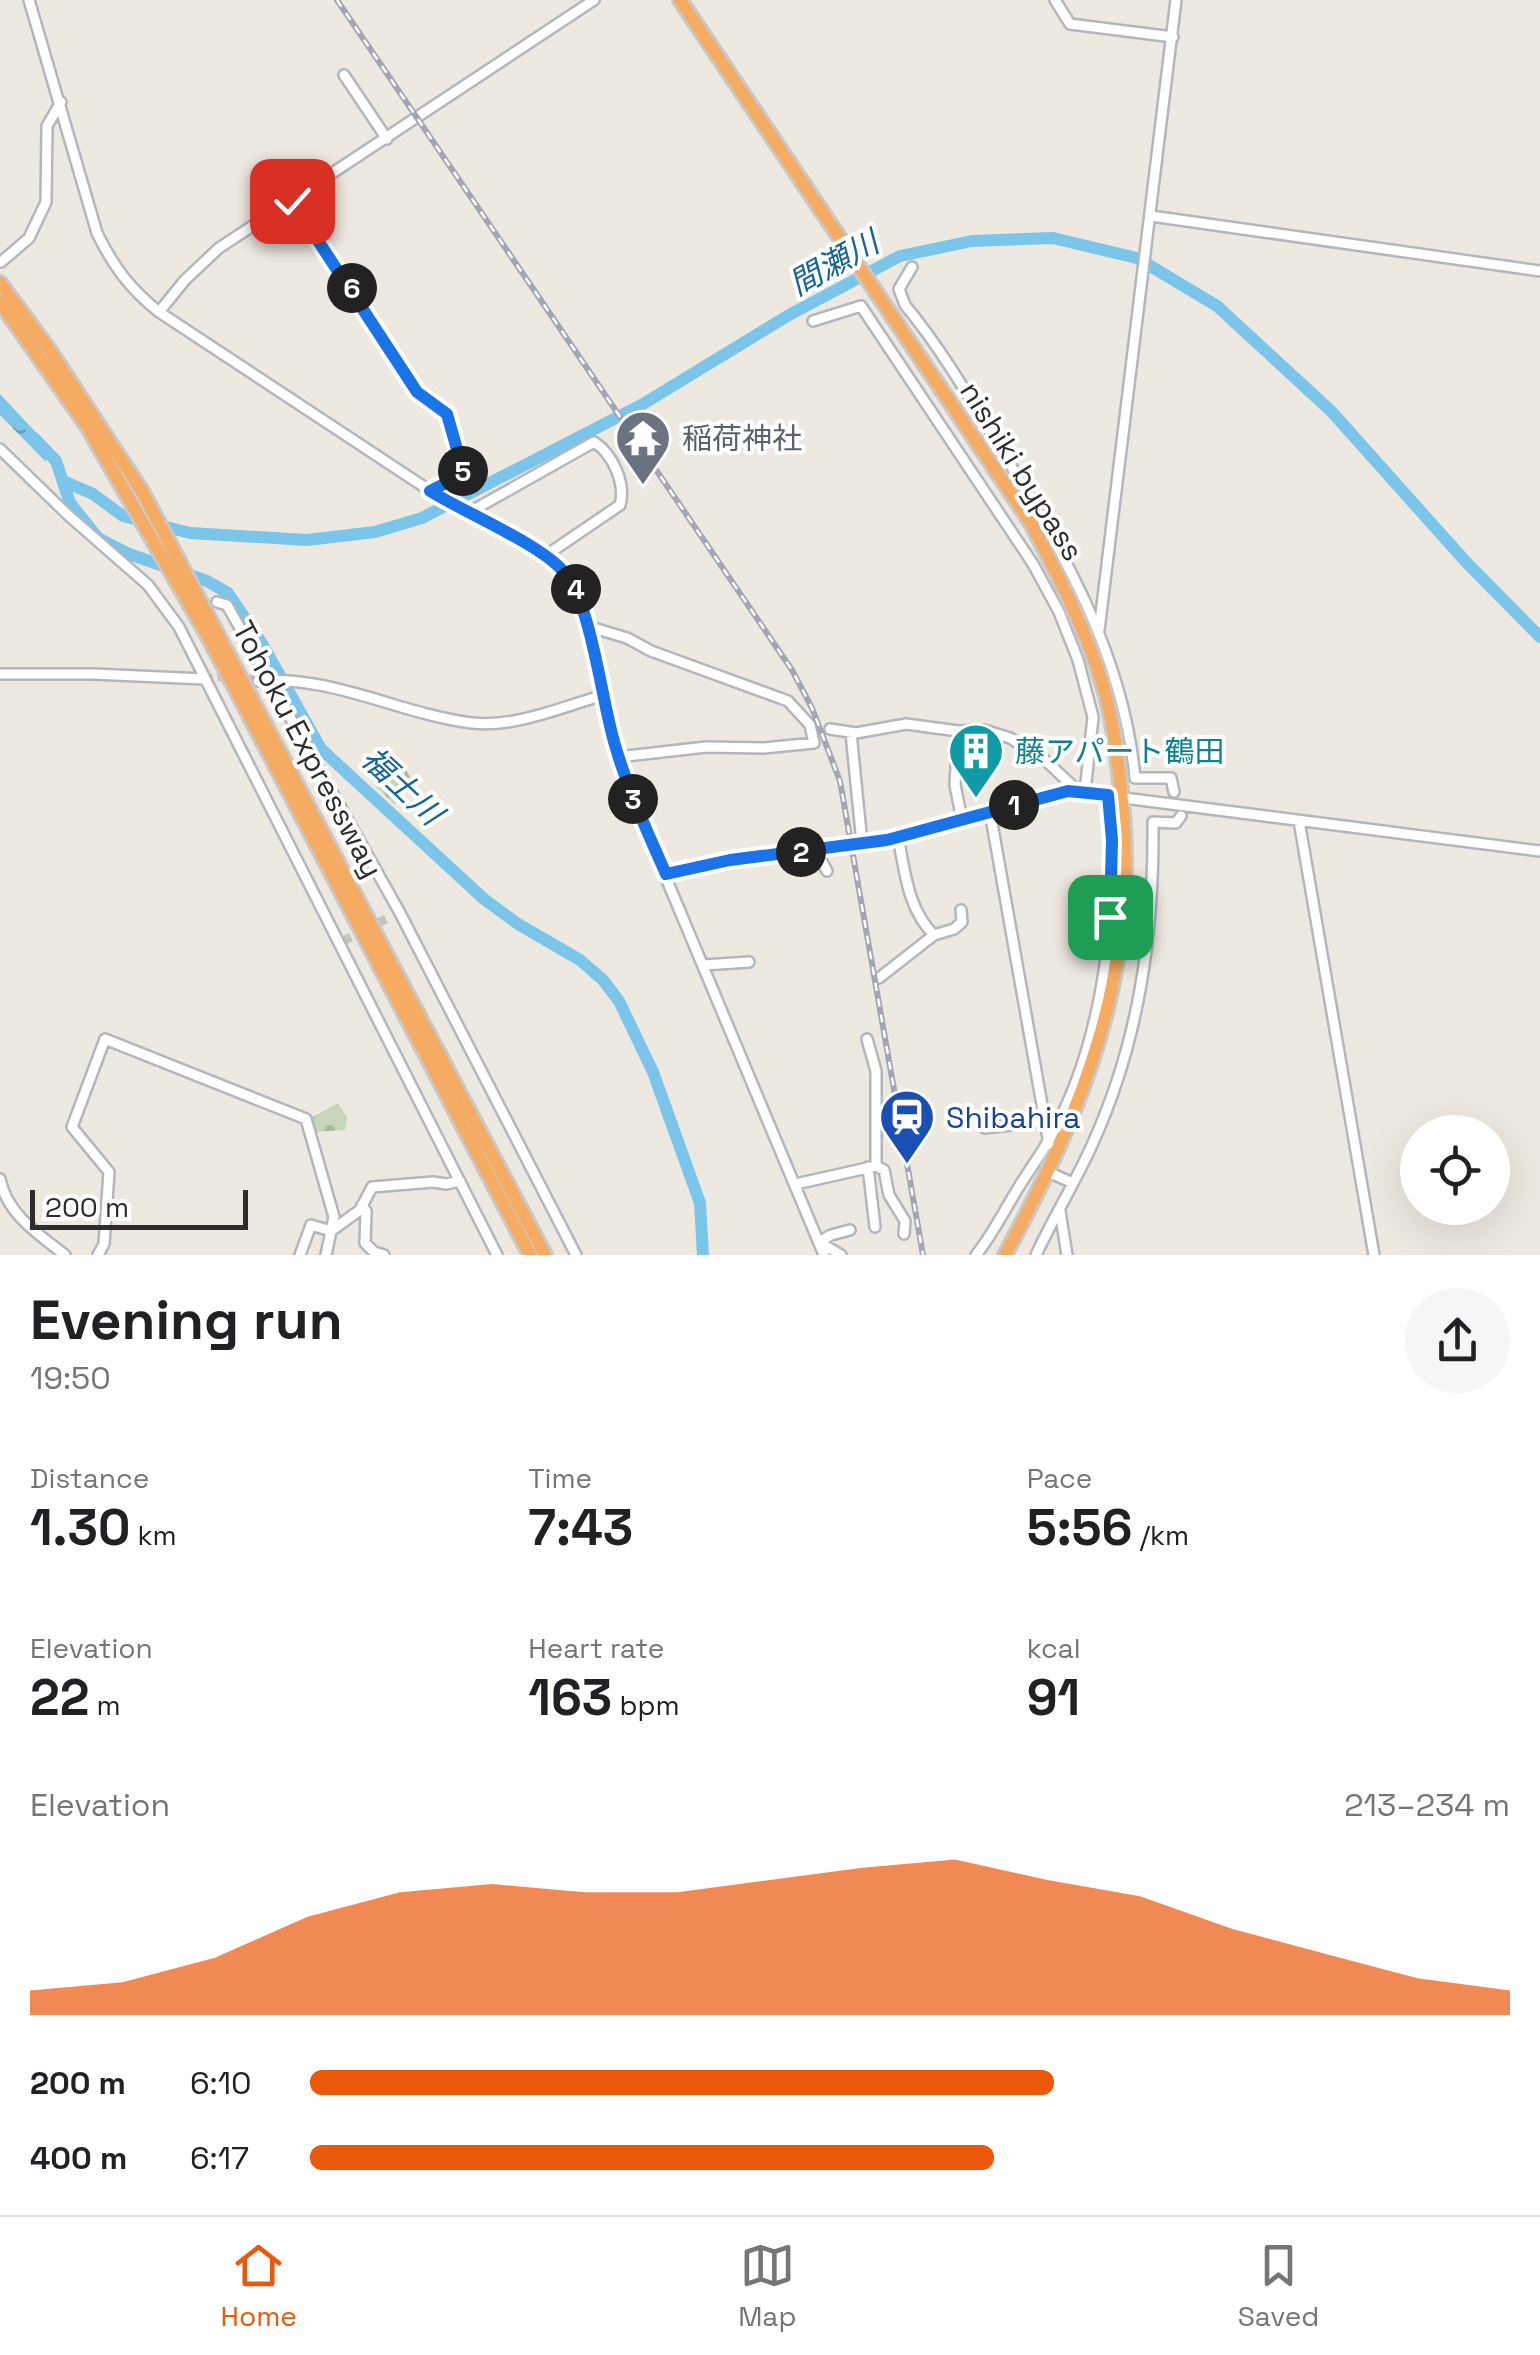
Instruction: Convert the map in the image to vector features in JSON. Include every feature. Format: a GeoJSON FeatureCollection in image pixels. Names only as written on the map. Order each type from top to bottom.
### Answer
{"type":"FeatureCollection","features":[{"type":"Feature","properties":{"kind":"highway","name":"nishiki bypass"},"geometry":{"type":"LineString","coordinates":[[680,0],[1031,523],[1054,567],[1102,683],[1114,728],[1115,796],[1126,881],[1120,955],[1097,1053],[1052,1147],[1048,1172],[1005,1255]]}},
{"type":"Feature","properties":{"kind":"highway","name":"Tohoku Expressway"},"geometry":{"type":"LineString","coordinates":[[0,283],[48,348],[142,493],[197,590],[544,1255]]}},
{"type":"Feature","properties":{"kind":"highway","name":"Tohoku Expressway"},"geometry":{"type":"LineString","coordinates":[[0,302],[87,426],[180,586],[530,1255]]}},
{"type":"Feature","properties":{"kind":"street"},"geometry":{"type":"LineString","coordinates":[[29,0],[97,233],[121,277],[158,312],[434,493],[544,556],[572,583],[630,792],[824,1255]]}},
{"type":"Feature","properties":{"kind":"street"},"geometry":{"type":"LineString","coordinates":[[158,312],[219,248],[594,0]]}},
{"type":"Feature","properties":{"kind":"street"},"geometry":{"type":"LineString","coordinates":[[1055,0],[1070,24],[1173,37]]}},
{"type":"Feature","properties":{"kind":"street"},"geometry":{"type":"LineString","coordinates":[[1099,630],[1176,0]]}},
{"type":"Feature","properties":{"kind":"street"},"geometry":{"type":"LineString","coordinates":[[344,74],[386,139]]}},
{"type":"Feature","properties":{"kind":"street"},"geometry":{"type":"LineString","coordinates":[[0,262],[28,238],[46,202],[47,126],[61,102]]}},
{"type":"Feature","properties":{"kind":"street"},"geometry":{"type":"LineString","coordinates":[[292,201],[417,392],[447,414],[464,474],[434,493]]}},
{"type":"Feature","properties":{"kind":"street"},"geometry":{"type":"LineString","coordinates":[[1151,216],[1540,271]]}},
{"type":"Feature","properties":{"kind":"street"},"geometry":{"type":"LineString","coordinates":[[912,266],[899,290],[905,305],[970,398],[1043,516],[1099,630],[1121,703],[1135,778],[1171,778],[1174,792]]}},
{"type":"Feature","properties":{"kind":"street"},"geometry":{"type":"LineString","coordinates":[[812,322],[861,306],[1046,586],[1072,642],[1090,699],[1093,717],[1082,792]]}},
{"type":"Feature","properties":{"kind":"street"},"geometry":{"type":"LineString","coordinates":[[466,512],[594,442],[602,446],[621,481],[620,505],[544,556]]}},
{"type":"Feature","properties":{"kind":"street"},"geometry":{"type":"LineString","coordinates":[[0,449],[148,585],[179,628],[496,1255]]}},
{"type":"Feature","properties":{"kind":"street"},"geometry":{"type":"LineString","coordinates":[[217,602],[227,605],[400,913],[576,1255]]}},
{"type":"Feature","properties":{"kind":"street"},"geometry":{"type":"LineString","coordinates":[[587,626],[788,701],[810,726],[814,743],[764,748],[706,747],[618,757]]}},
{"type":"Feature","properties":{"kind":"street"},"geometry":{"type":"LineString","coordinates":[[0,674],[204,679]]}},
{"type":"Feature","properties":{"kind":"street"},"geometry":{"type":"LineString","coordinates":[[258,680],[296,682],[473,723],[507,722],[602,696]]}},
{"type":"Feature","properties":{"kind":"street"},"geometry":{"type":"LineString","coordinates":[[830,729],[850,733],[906,724],[984,730],[1010,738],[1046,761],[1082,792]]}},
{"type":"Feature","properties":{"kind":"street"},"geometry":{"type":"LineString","coordinates":[[958,731],[955,785],[962,820]]}},
{"type":"Feature","properties":{"kind":"street"},"geometry":{"type":"LineString","coordinates":[[850,733],[862,843]]}},
{"type":"Feature","properties":{"kind":"street"},"geometry":{"type":"LineString","coordinates":[[666,874],[717,862],[898,837],[1068,791],[1540,850]]}},
{"type":"Feature","properties":{"kind":"street"},"geometry":{"type":"LineString","coordinates":[[976,1255],[1052,1147],[1044,1121],[990,812]]}},
{"type":"Feature","properties":{"kind":"street"},"geometry":{"type":"LineString","coordinates":[[1036,1255],[1074,1183],[1115,1089],[1141,994],[1151,920],[1152,822],[1176,823],[1180,816]]}},
{"type":"Feature","properties":{"kind":"street"},"geometry":{"type":"LineString","coordinates":[[1299,820],[1374,1255]]}},
{"type":"Feature","properties":{"kind":"street"},"geometry":{"type":"LineString","coordinates":[[898,837],[914,907],[921,923],[934,935]]}},
{"type":"Feature","properties":{"kind":"street"},"geometry":{"type":"LineString","coordinates":[[816,850],[827,871]]}},
{"type":"Feature","properties":{"kind":"street"},"geometry":{"type":"LineString","coordinates":[[879,978],[934,935],[954,930],[962,922],[962,910]]}},
{"type":"Feature","properties":{"kind":"street"},"geometry":{"type":"LineString","coordinates":[[386,919],[400,913]]}},
{"type":"Feature","properties":{"kind":"street"},"geometry":{"type":"LineString","coordinates":[[704,965],[749,962]]}},
{"type":"Feature","properties":{"kind":"street"},"geometry":{"type":"LineString","coordinates":[[867,1039],[876,1071],[872,1167],[875,1227]]}},
{"type":"Feature","properties":{"kind":"street"},"geometry":{"type":"LineString","coordinates":[[98,1255],[104,1244],[109,1172],[72,1127],[105,1040],[306,1119],[334,1217],[326,1255]]}},
{"type":"Feature","properties":{"kind":"street"},"geometry":{"type":"LineString","coordinates":[[985,1128],[1044,1121]]}},
{"type":"Feature","properties":{"kind":"street"},"geometry":{"type":"LineString","coordinates":[[796,1184],[872,1167],[884,1170],[889,1195],[905,1221],[904,1234]]}},
{"type":"Feature","properties":{"kind":"street"},"geometry":{"type":"LineString","coordinates":[[1048,1172],[1074,1183]]}},
{"type":"Feature","properties":{"kind":"street"},"geometry":{"type":"LineString","coordinates":[[0,1179],[4,1200],[65,1255]]}},
{"type":"Feature","properties":{"kind":"street"},"geometry":{"type":"LineString","coordinates":[[331,1231],[360,1210],[372,1187],[460,1181]]}},
{"type":"Feature","properties":{"kind":"street"},"geometry":{"type":"LineString","coordinates":[[362,1205],[366,1211],[366,1243],[374,1252],[384,1255]]}},
{"type":"Feature","properties":{"kind":"street"},"geometry":{"type":"LineString","coordinates":[[1060,1208],[1068,1255]]}},
{"type":"Feature","properties":{"kind":"street"},"geometry":{"type":"LineString","coordinates":[[300,1255],[311,1225],[331,1231]]}},
{"type":"Feature","properties":{"kind":"street"},"geometry":{"type":"LineString","coordinates":[[819,1242],[850,1230]]}},
{"type":"Feature","properties":{"kind":"street"},"geometry":{"type":"LineString","coordinates":[[819,1242],[841,1255]]}},
{"type":"Feature","properties":{"kind":"green space"},"geometry":{"type":"Polygon","coordinates":[[[401,761],[414,784],[394,804],[374,785],[401,761]]]}},
{"type":"Feature","properties":{"kind":"green space"},"geometry":{"type":"Polygon","coordinates":[[[338,1103],[347,1118],[345,1130],[313,1132],[311,1118],[338,1103]]]}},
{"type":"Feature","properties":{"kind":"water"},"geometry":{"type":"Polygon","coordinates":[[[0,394],[43,440],[46,462],[0,415],[0,394]]]}},
{"type":"Feature","properties":{"kind":"waterway","name":"間瀬川"},"geometry":{"type":"LineString","coordinates":[[63,481],[93,494],[123,516],[190,533],[307,540],[375,532],[422,518],[643,404],[789,315],[900,256],[972,241],[1053,238],[1137,258],[1217,306],[1331,411],[1466,562],[1540,637]]}},
{"type":"Feature","properties":{"kind":"waterway","name":"福士川"},"geometry":{"type":"LineString","coordinates":[[34,438],[56,461],[70,503],[98,538],[228,593],[261,642],[321,749],[484,899],[580,960],[603,980],[619,1001],[653,1072],[700,1203],[703,1255]]}},
{"type":"Feature","properties":{"kind":"tunnel"},"geometry":{"type":"LineString","coordinates":[[204,679],[230,675],[258,681]]}},
{"type":"Feature","properties":{"kind":"tunnel"},"geometry":{"type":"LineString","coordinates":[[343,941],[386,919]]}},
{"type":"Feature","properties":{"kind":"railway"},"geometry":{"type":"LineString","coordinates":[[337,0],[792,670],[812,708],[840,781],[923,1255]]}},
{"type":"Feature","properties":{"kind":"place","name":"稲荷神社"},"geometry":{"type":"Point","coordinates":[643,487]}},
{"type":"Feature","properties":{"kind":"place","name":"藤アパート鶴田"},"geometry":{"type":"Point","coordinates":[976,800]}},
{"type":"Feature","properties":{"kind":"place","name":"Shibahira"},"geometry":{"type":"Point","coordinates":[907,1166]}},
{"type":"Feature","properties":{"kind":"route"},"geometry":{"type":"LineString","coordinates":[[292,201],[417,392],[447,414],[464,474],[430,491],[553,561],[572,583],[583,606],[612,738],[630,792],[666,874],[730,860],[887,840],[1068,791],[1085,792],[1108,795],[1112,840],[1110,917]]}}]}
